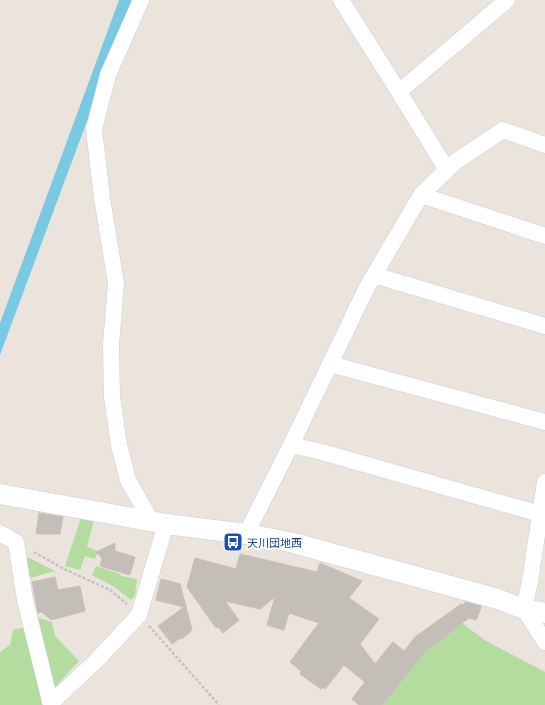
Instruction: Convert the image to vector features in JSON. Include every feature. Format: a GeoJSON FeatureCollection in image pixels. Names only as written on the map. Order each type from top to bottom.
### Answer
{"type":"FeatureCollection","features":[{"type":"Feature","properties":{"kind":"street"},"geometry":{"type":"LineString","coordinates":[[0,533],[16,542],[25,600],[51,704],[96,661],[139,615],[158,522],[128,480],[118,438],[112,397],[111,345],[116,283],[102,198],[94,129],[108,75],[141,0]]}},
{"type":"Feature","properties":{"kind":"street"},"geometry":{"type":"LineString","coordinates":[[341,0],[447,170]]}},
{"type":"Feature","properties":{"kind":"street"},"geometry":{"type":"LineString","coordinates":[[399,92],[507,0]]}},
{"type":"Feature","properties":{"kind":"street"},"geometry":{"type":"LineString","coordinates":[[246,534],[374,275],[420,195],[455,162],[503,130],[545,145]]}},
{"type":"Feature","properties":{"kind":"street"},"geometry":{"type":"LineString","coordinates":[[420,195],[545,236]]}},
{"type":"Feature","properties":{"kind":"street"},"geometry":{"type":"LineString","coordinates":[[374,275],[545,326]]}},
{"type":"Feature","properties":{"kind":"street"},"geometry":{"type":"LineString","coordinates":[[330,364],[545,422]]}},
{"type":"Feature","properties":{"kind":"street"},"geometry":{"type":"LineString","coordinates":[[291,445],[322,452],[543,514]]}},
{"type":"Feature","properties":{"kind":"street"},"geometry":{"type":"LineString","coordinates":[[545,482],[543,514],[524,609],[545,642]]}},
{"type":"Feature","properties":{"kind":"street"},"geometry":{"type":"LineString","coordinates":[[0,494],[158,522],[246,534],[290,542],[498,600],[524,609],[545,613]]}},
{"type":"Feature","properties":{"kind":"green space"},"geometry":{"type":"Polygon","coordinates":[[[81,518],[94,520],[87,547],[98,551],[95,559],[85,556],[80,570],[65,566],[81,518]]]}},
{"type":"Feature","properties":{"kind":"green space"},"geometry":{"type":"Polygon","coordinates":[[[23,555],[55,571],[26,579],[23,555]]]}},
{"type":"Feature","properties":{"kind":"green space"},"geometry":{"type":"Polygon","coordinates":[[[96,566],[120,574],[121,576],[137,579],[135,595],[131,600],[113,586],[92,575],[96,566]]]}},
{"type":"Feature","properties":{"kind":"green space"},"geometry":{"type":"Polygon","coordinates":[[[36,617],[52,622],[55,636],[79,661],[55,687],[50,685],[36,617]]]}},
{"type":"Feature","properties":{"kind":"green space"},"geometry":{"type":"Polygon","coordinates":[[[462,623],[486,641],[545,672],[545,705],[382,705],[425,652],[462,623]]]}},
{"type":"Feature","properties":{"kind":"green space"},"geometry":{"type":"Polygon","coordinates":[[[26,627],[42,705],[0,705],[0,652],[10,645],[13,630],[26,627]]]}},
{"type":"Feature","properties":{"kind":"water"},"geometry":{"type":"Polygon","coordinates":[[[119,0],[132,0],[0,355],[0,323],[119,0]]]}},
{"type":"Feature","properties":{"kind":"building"},"geometry":{"type":"Polygon","coordinates":[[[39,513],[63,517],[60,534],[36,534],[39,513]]]}},
{"type":"Feature","properties":{"kind":"building"},"geometry":{"type":"Polygon","coordinates":[[[115,543],[115,551],[135,557],[130,575],[100,566],[102,558],[96,552],[115,543]]]}},
{"type":"Feature","properties":{"kind":"building"},"geometry":{"type":"Polygon","coordinates":[[[240,554],[317,572],[320,563],[362,581],[349,598],[379,619],[360,644],[375,664],[393,642],[404,651],[415,637],[461,604],[464,605],[465,602],[481,606],[481,608],[476,620],[469,618],[425,652],[382,705],[359,705],[352,699],[365,682],[344,665],[325,689],[322,687],[321,689],[300,674],[301,671],[290,662],[319,623],[289,613],[284,630],[267,625],[275,597],[260,609],[225,601],[239,620],[223,633],[218,627],[216,628],[187,587],[195,558],[236,569],[240,554]]]}},
{"type":"Feature","properties":{"kind":"building"},"geometry":{"type":"Polygon","coordinates":[[[55,577],[58,590],[80,586],[85,611],[51,620],[42,612],[38,613],[32,582],[55,577]]]}},
{"type":"Feature","properties":{"kind":"building"},"geometry":{"type":"Polygon","coordinates":[[[161,579],[180,584],[192,630],[182,639],[180,638],[172,644],[158,626],[184,607],[156,600],[161,579]]]}},
{"type":"Feature","properties":{"kind":"place","name":"天川団地西"},"geometry":{"type":"Point","coordinates":[233,542]}}]}
